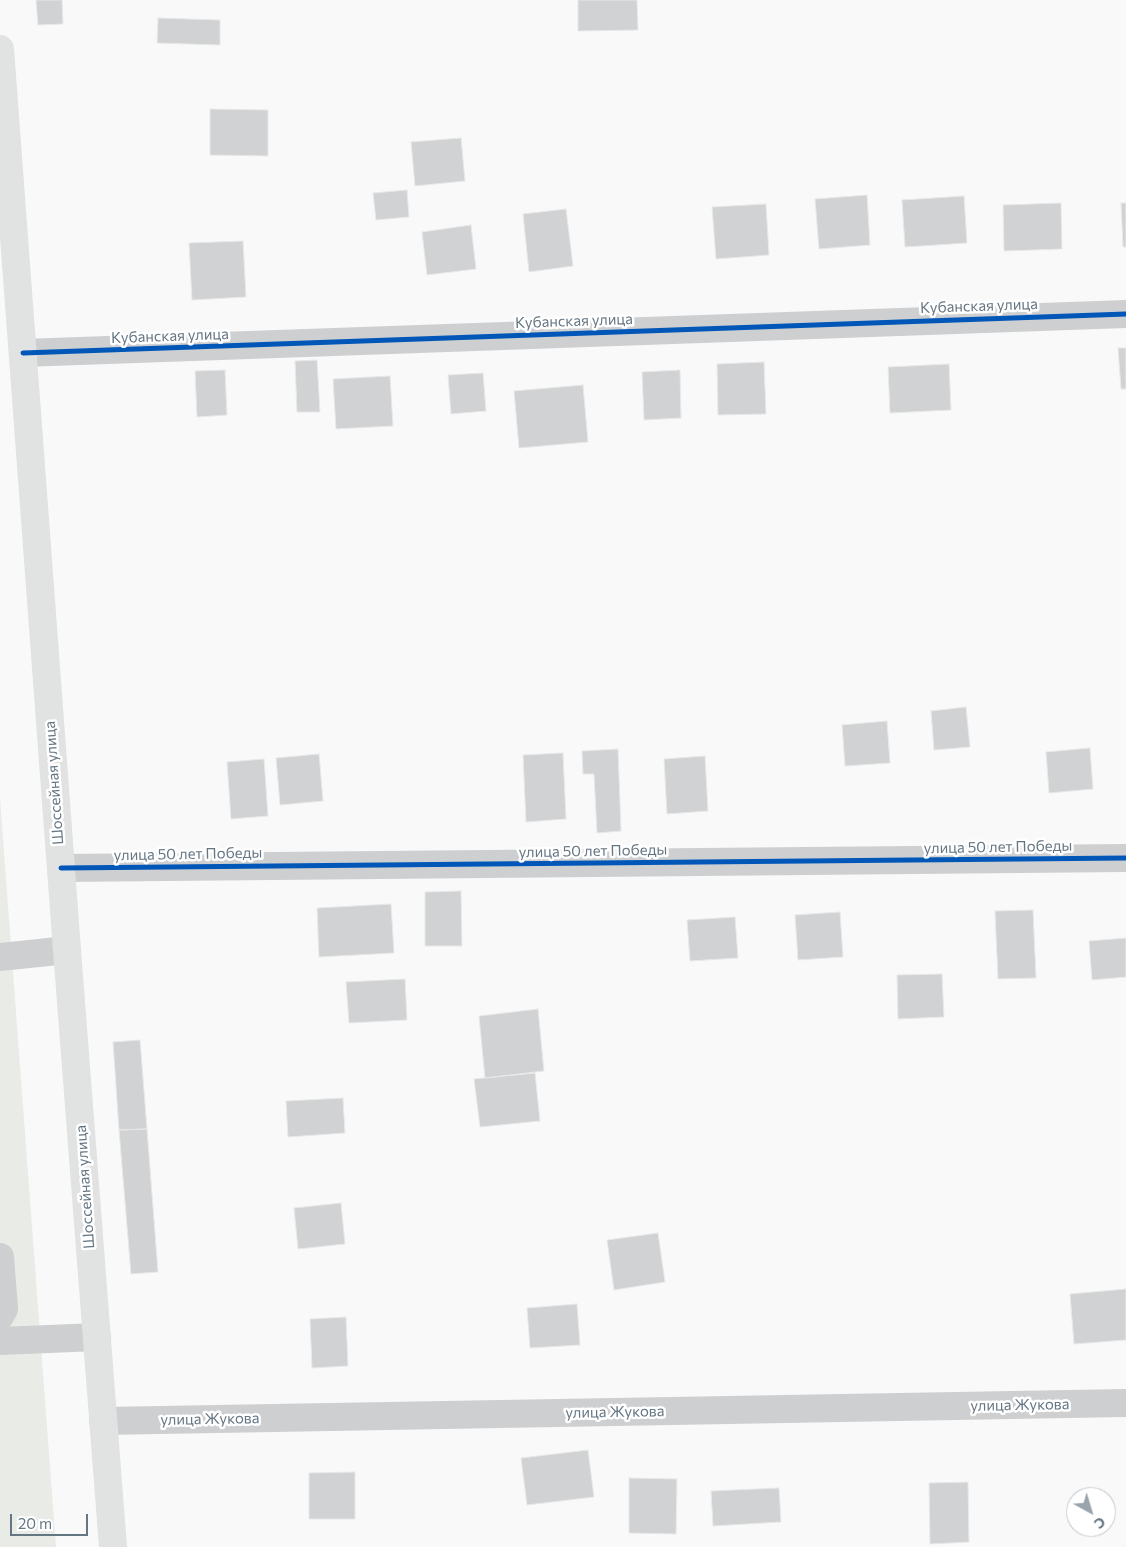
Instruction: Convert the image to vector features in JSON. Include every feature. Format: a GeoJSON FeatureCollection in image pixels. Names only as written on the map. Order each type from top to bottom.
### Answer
{"type":"FeatureCollection","features":[{"type":"Feature","properties":{"kind":"main road","name":"Шоссейная улица"},"geometry":{"type":"LineString","coordinates":[[0,49],[67,950],[114,1547]]}},
{"type":"Feature","properties":{"kind":"street","name":"Кубанская улица"},"geometry":{"type":"LineString","coordinates":[[24,353],[1126,314]]}},
{"type":"Feature","properties":{"kind":"street","name":"улица 50 лет Победы"},"geometry":{"type":"LineString","coordinates":[[61,868],[1126,858]]}},
{"type":"Feature","properties":{"kind":"street"},"geometry":{"type":"LineString","coordinates":[[0,957],[67,950]]}},
{"type":"Feature","properties":{"kind":"street"},"geometry":{"type":"LineString","coordinates":[[0,1257],[4,1309],[0,1316]]}},
{"type":"Feature","properties":{"kind":"street"},"geometry":{"type":"LineString","coordinates":[[0,1341],[97,1337]]}},
{"type":"Feature","properties":{"kind":"street","name":"улица Жукова"},"geometry":{"type":"LineString","coordinates":[[103,1421],[1126,1403]]}},
{"type":"Feature","properties":{"kind":"shaded area"},"geometry":{"type":"Polygon","coordinates":[[[0,799],[56,1547],[0,1547],[0,799]]]}},
{"type":"Feature","properties":{"kind":"building"},"geometry":{"type":"Polygon","coordinates":[[[36,0],[62,0],[63,24],[38,25],[36,0]]]}},
{"type":"Feature","properties":{"kind":"building"},"geometry":{"type":"Polygon","coordinates":[[[578,0],[637,0],[638,30],[578,31],[578,0]]]}},
{"type":"Feature","properties":{"kind":"building"},"geometry":{"type":"Polygon","coordinates":[[[158,18],[220,20],[220,45],[157,43],[158,18]]]}},
{"type":"Feature","properties":{"kind":"building"},"geometry":{"type":"Polygon","coordinates":[[[210,109],[268,110],[268,156],[210,155],[210,109]]]}},
{"type":"Feature","properties":{"kind":"building"},"geometry":{"type":"Polygon","coordinates":[[[461,138],[465,181],[415,186],[411,142],[461,138]]]}},
{"type":"Feature","properties":{"kind":"building"},"geometry":{"type":"Polygon","coordinates":[[[407,190],[409,217],[376,220],[373,193],[407,190]]]}},
{"type":"Feature","properties":{"kind":"building"},"geometry":{"type":"Polygon","coordinates":[[[867,195],[870,245],[819,249],[815,199],[867,195]]]}},
{"type":"Feature","properties":{"kind":"building"},"geometry":{"type":"Polygon","coordinates":[[[964,196],[967,243],[905,247],[902,200],[964,196]]]}},
{"type":"Feature","properties":{"kind":"building"},"geometry":{"type":"Polygon","coordinates":[[[1061,203],[1062,249],[1004,251],[1003,205],[1061,203]]]}},
{"type":"Feature","properties":{"kind":"building"},"geometry":{"type":"Polygon","coordinates":[[[1121,203],[1126,203],[1126,247],[1123,247],[1121,203]]]}},
{"type":"Feature","properties":{"kind":"building"},"geometry":{"type":"Polygon","coordinates":[[[766,204],[769,255],[716,259],[712,207],[766,204]]]}},
{"type":"Feature","properties":{"kind":"building"},"geometry":{"type":"Polygon","coordinates":[[[566,209],[573,266],[529,272],[523,214],[566,209]]]}},
{"type":"Feature","properties":{"kind":"building"},"geometry":{"type":"Polygon","coordinates":[[[471,225],[476,269],[427,275],[422,232],[471,225]]]}},
{"type":"Feature","properties":{"kind":"building"},"geometry":{"type":"Polygon","coordinates":[[[243,241],[246,297],[192,300],[189,243],[243,241]]]}},
{"type":"Feature","properties":{"kind":"building"},"geometry":{"type":"Polygon","coordinates":[[[1118,348],[1126,348],[1126,389],[1121,389],[1118,348]]]}},
{"type":"Feature","properties":{"kind":"building"},"geometry":{"type":"Polygon","coordinates":[[[317,360],[320,412],[297,412],[295,361],[317,360]]]}},
{"type":"Feature","properties":{"kind":"building"},"geometry":{"type":"Polygon","coordinates":[[[764,362],[766,414],[718,415],[717,364],[764,362]]]}},
{"type":"Feature","properties":{"kind":"building"},"geometry":{"type":"Polygon","coordinates":[[[949,364],[951,410],[890,413],[888,367],[949,364]]]}},
{"type":"Feature","properties":{"kind":"building"},"geometry":{"type":"Polygon","coordinates":[[[225,370],[227,415],[197,417],[195,371],[225,370]]]}},
{"type":"Feature","properties":{"kind":"building"},"geometry":{"type":"Polygon","coordinates":[[[680,370],[681,418],[644,420],[642,372],[680,370]]]}},
{"type":"Feature","properties":{"kind":"building"},"geometry":{"type":"Polygon","coordinates":[[[483,373],[486,411],[451,414],[448,375],[483,373]]]}},
{"type":"Feature","properties":{"kind":"building"},"geometry":{"type":"Polygon","coordinates":[[[390,376],[393,426],[336,429],[333,379],[390,376]]]}},
{"type":"Feature","properties":{"kind":"building"},"geometry":{"type":"Polygon","coordinates":[[[583,385],[588,442],[519,448],[514,391],[583,385]]]}},
{"type":"Feature","properties":{"kind":"building"},"geometry":{"type":"Polygon","coordinates":[[[966,707],[970,747],[934,750],[931,711],[966,707]]]}},
{"type":"Feature","properties":{"kind":"building"},"geometry":{"type":"Polygon","coordinates":[[[887,721],[890,763],[845,766],[842,725],[887,721]]]}},
{"type":"Feature","properties":{"kind":"building"},"geometry":{"type":"Polygon","coordinates":[[[1090,748],[1093,789],[1049,793],[1046,752],[1090,748]]]}},
{"type":"Feature","properties":{"kind":"building"},"geometry":{"type":"Polygon","coordinates":[[[618,749],[621,831],[597,833],[594,774],[583,774],[582,751],[618,749]]]}},
{"type":"Feature","properties":{"kind":"building"},"geometry":{"type":"Polygon","coordinates":[[[563,753],[566,819],[526,822],[523,755],[563,753]]]}},
{"type":"Feature","properties":{"kind":"building"},"geometry":{"type":"Polygon","coordinates":[[[319,754],[323,801],[280,805],[276,758],[319,754]]]}},
{"type":"Feature","properties":{"kind":"building"},"geometry":{"type":"Polygon","coordinates":[[[705,756],[708,811],[667,814],[664,759],[705,756]]]}},
{"type":"Feature","properties":{"kind":"building"},"geometry":{"type":"Polygon","coordinates":[[[264,759],[268,816],[231,819],[227,762],[264,759]]]}},
{"type":"Feature","properties":{"kind":"building"},"geometry":{"type":"Polygon","coordinates":[[[461,891],[462,946],[425,946],[425,892],[461,891]]]}},
{"type":"Feature","properties":{"kind":"building"},"geometry":{"type":"Polygon","coordinates":[[[391,904],[394,953],[319,957],[317,908],[391,904]]]}},
{"type":"Feature","properties":{"kind":"building"},"geometry":{"type":"Polygon","coordinates":[[[1033,910],[1036,978],[998,979],[995,911],[1033,910]]]}},
{"type":"Feature","properties":{"kind":"building"},"geometry":{"type":"Polygon","coordinates":[[[840,912],[843,957],[798,960],[795,915],[840,912]]]}},
{"type":"Feature","properties":{"kind":"building"},"geometry":{"type":"Polygon","coordinates":[[[735,917],[738,958],[690,961],[687,920],[735,917]]]}},
{"type":"Feature","properties":{"kind":"building"},"geometry":{"type":"Polygon","coordinates":[[[1126,938],[1126,977],[1092,980],[1089,941],[1126,938]]]}},
{"type":"Feature","properties":{"kind":"building"},"geometry":{"type":"Polygon","coordinates":[[[942,974],[944,1017],[898,1019],[897,975],[942,974]]]}},
{"type":"Feature","properties":{"kind":"building"},"geometry":{"type":"Polygon","coordinates":[[[405,979],[407,1020],[349,1023],[346,982],[405,979]]]}},
{"type":"Feature","properties":{"kind":"building"},"geometry":{"type":"Polygon","coordinates":[[[538,1009],[544,1071],[485,1078],[479,1016],[538,1009]]]}},
{"type":"Feature","properties":{"kind":"building"},"geometry":{"type":"Polygon","coordinates":[[[140,1040],[147,1129],[119,1130],[113,1042],[140,1040]]]}},
{"type":"Feature","properties":{"kind":"building"},"geometry":{"type":"Polygon","coordinates":[[[535,1073],[540,1121],[480,1127],[474,1079],[535,1073]]]}},
{"type":"Feature","properties":{"kind":"building"},"geometry":{"type":"Polygon","coordinates":[[[343,1098],[345,1133],[288,1137],[286,1101],[343,1098]]]}},
{"type":"Feature","properties":{"kind":"building"},"geometry":{"type":"Polygon","coordinates":[[[147,1129],[158,1272],[131,1274],[119,1130],[147,1129]]]}},
{"type":"Feature","properties":{"kind":"building"},"geometry":{"type":"Polygon","coordinates":[[[341,1203],[345,1244],[298,1249],[294,1208],[341,1203]]]}},
{"type":"Feature","properties":{"kind":"building"},"geometry":{"type":"Polygon","coordinates":[[[658,1233],[665,1282],[614,1290],[607,1240],[658,1233]]]}},
{"type":"Feature","properties":{"kind":"building"},"geometry":{"type":"Polygon","coordinates":[[[1126,1289],[1126,1340],[1074,1344],[1070,1294],[1126,1289]]]}},
{"type":"Feature","properties":{"kind":"building"},"geometry":{"type":"Polygon","coordinates":[[[577,1304],[580,1345],[530,1348],[527,1308],[577,1304]]]}},
{"type":"Feature","properties":{"kind":"building"},"geometry":{"type":"Polygon","coordinates":[[[346,1317],[348,1366],[312,1368],[310,1319],[346,1317]]]}},
{"type":"Feature","properties":{"kind":"building"},"geometry":{"type":"Polygon","coordinates":[[[588,1450],[594,1497],[527,1505],[521,1458],[588,1450]]]}},
{"type":"Feature","properties":{"kind":"building"},"geometry":{"type":"Polygon","coordinates":[[[355,1472],[355,1519],[309,1519],[309,1473],[355,1472]]]}},
{"type":"Feature","properties":{"kind":"building"},"geometry":{"type":"Polygon","coordinates":[[[629,1478],[677,1479],[676,1534],[629,1533],[629,1478]]]}},
{"type":"Feature","properties":{"kind":"building"},"geometry":{"type":"Polygon","coordinates":[[[968,1482],[969,1542],[930,1544],[929,1483],[968,1482]]]}},
{"type":"Feature","properties":{"kind":"building"},"geometry":{"type":"Polygon","coordinates":[[[779,1488],[781,1522],[713,1526],[711,1491],[779,1488]]]}},
{"type":"Feature","properties":{"kind":"cycle path"},"geometry":{"type":"LineString","coordinates":[[23,353],[1126,314]]}},
{"type":"Feature","properties":{"kind":"cycle path"},"geometry":{"type":"LineString","coordinates":[[61,868],[1126,858]]}}]}
